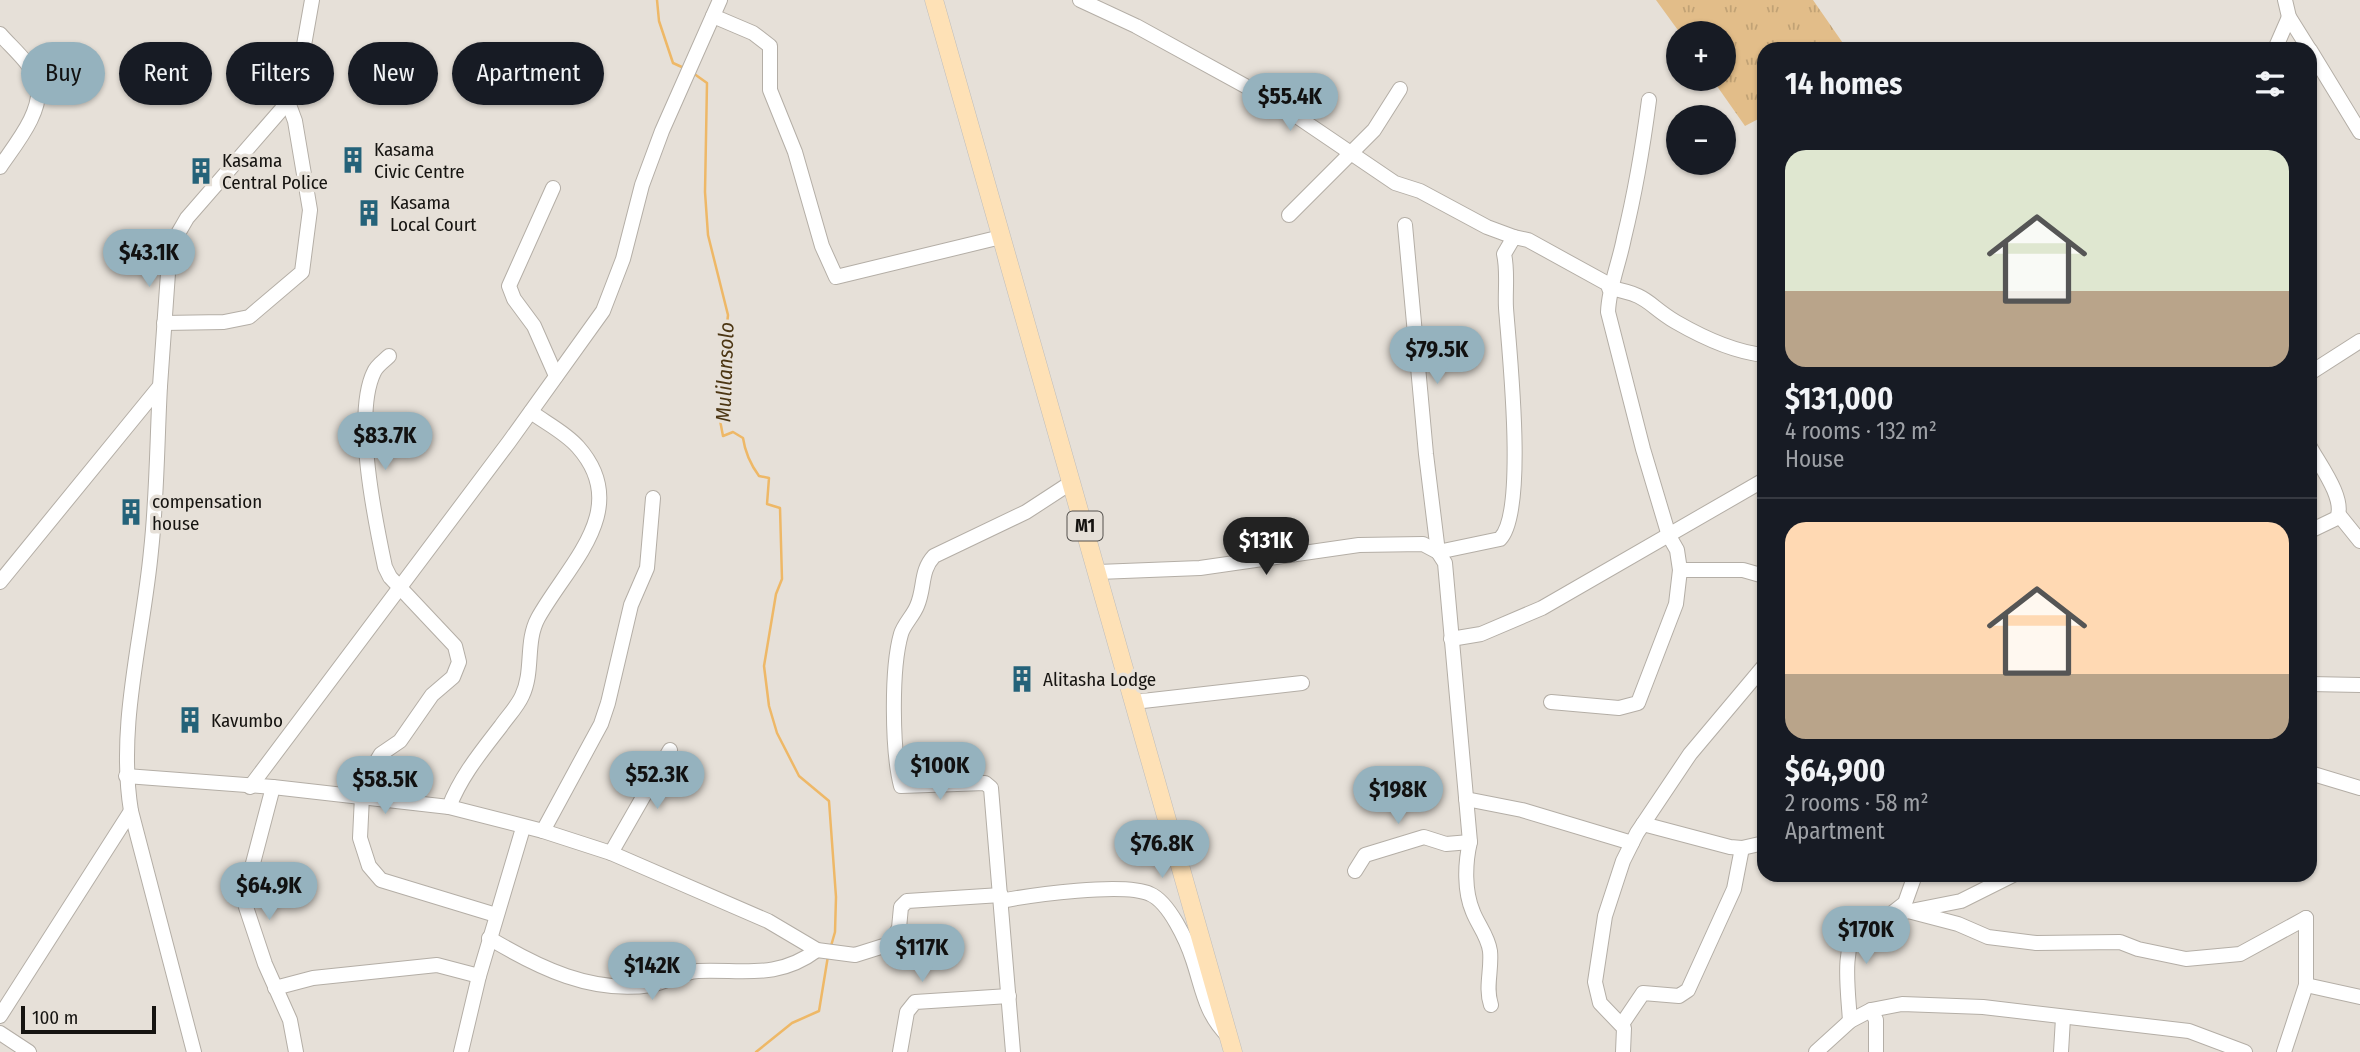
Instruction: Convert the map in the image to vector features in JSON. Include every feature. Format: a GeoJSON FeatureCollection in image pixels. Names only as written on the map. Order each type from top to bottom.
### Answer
{"type":"FeatureCollection","features":[{"type":"Feature","properties":{"kind":"main road","name":"M1"},"geometry":{"type":"LineString","coordinates":[[934,0],[1230,1044]]}},
{"type":"Feature","properties":{"kind":"street"},"geometry":{"type":"LineString","coordinates":[[305,42],[312,0]]}},
{"type":"Feature","properties":{"kind":"street"},"geometry":{"type":"LineString","coordinates":[[250,787],[531,412],[603,311],[623,259],[642,185],[720,0]]}},
{"type":"Feature","properties":{"kind":"street"},"geometry":{"type":"LineString","coordinates":[[1080,0],[1136,26],[1280,105],[1395,183],[1420,191],[1487,227],[1528,240],[1608,284],[1609,288],[1646,298],[1678,323],[1738,351],[1757,354]]}},
{"type":"Feature","properties":{"kind":"street"},"geometry":{"type":"LineString","coordinates":[[2285,0],[2289,17],[2305,42]]}},
{"type":"Feature","properties":{"kind":"street"},"geometry":{"type":"LineString","coordinates":[[713,16],[753,33],[770,46],[770,90],[799,163],[822,246],[836,278],[1001,237]]}},
{"type":"Feature","properties":{"kind":"street"},"geometry":{"type":"LineString","coordinates":[[2278,42],[2289,17]]}},
{"type":"Feature","properties":{"kind":"street"},"geometry":{"type":"LineString","coordinates":[[0,34],[28,66],[37,82],[38,96],[30,118],[0,167]]}},
{"type":"Feature","properties":{"kind":"street"},"geometry":{"type":"LineString","coordinates":[[2317,61],[2360,132]]}},
{"type":"Feature","properties":{"kind":"street"},"geometry":{"type":"LineString","coordinates":[[1289,215],[1374,130],[1400,89]]}},
{"type":"Feature","properties":{"kind":"street"},"geometry":{"type":"LineString","coordinates":[[1551,702],[1619,708],[1638,703],[1676,604],[1679,570],[1677,550],[1669,536],[1609,326],[1609,288],[1619,264],[1649,100]]}},
{"type":"Feature","properties":{"kind":"street"},"geometry":{"type":"LineString","coordinates":[[194,1052],[131,811],[126,776],[129,720],[151,551],[169,259],[176,237],[187,218],[285,105]]}},
{"type":"Feature","properties":{"kind":"street"},"geometry":{"type":"LineString","coordinates":[[164,323],[223,322],[249,317],[302,272],[310,210],[295,121],[289,105]]}},
{"type":"Feature","properties":{"kind":"street"},"geometry":{"type":"LineString","coordinates":[[553,188],[509,286],[514,299],[534,326],[556,376]]}},
{"type":"Feature","properties":{"kind":"street"},"geometry":{"type":"LineString","coordinates":[[1405,225],[1426,454],[1438,552],[1445,563],[1470,842],[1466,859],[1467,886],[1472,911],[1489,949],[1488,993],[1492,1005]]}},
{"type":"Feature","properties":{"kind":"street"},"geometry":{"type":"LineString","coordinates":[[1098,572],[1200,568],[1359,545],[1423,544],[1438,552],[1500,539],[1506,533],[1510,520],[1514,430],[1504,254],[1514,237]]}},
{"type":"Feature","properties":{"kind":"street"},"geometry":{"type":"LineString","coordinates":[[2317,369],[2360,341]]}},
{"type":"Feature","properties":{"kind":"street"},"geometry":{"type":"LineString","coordinates":[[389,356],[372,375],[368,407],[367,470],[385,567],[455,646],[459,662],[453,677],[432,695],[400,741],[381,754],[367,776],[362,796],[360,838],[363,852],[374,874],[382,880],[496,915]]}},
{"type":"Feature","properties":{"kind":"street"},"geometry":{"type":"LineString","coordinates":[[0,582],[160,386]]}},
{"type":"Feature","properties":{"kind":"street"},"geometry":{"type":"LineString","coordinates":[[449,807],[461,778],[521,700],[527,684],[532,632],[590,538],[597,517],[596,478],[578,446],[531,412]]}},
{"type":"Feature","properties":{"kind":"street"},"geometry":{"type":"LineString","coordinates":[[2317,474],[2333,490],[2339,515],[2360,541]]}},
{"type":"Feature","properties":{"kind":"street"},"geometry":{"type":"LineString","coordinates":[[1013,1052],[989,784],[901,786],[895,742],[898,647],[901,632],[917,607],[926,565],[934,556],[1026,512],[1072,482]]}},
{"type":"Feature","properties":{"kind":"street"},"geometry":{"type":"LineString","coordinates":[[1451,639],[1481,634],[1542,608],[1757,484]]}},
{"type":"Feature","properties":{"kind":"street"},"geometry":{"type":"LineString","coordinates":[[543,831],[601,724],[608,703],[631,604],[647,568],[653,498]]}},
{"type":"Feature","properties":{"kind":"street"},"geometry":{"type":"LineString","coordinates":[[2317,527],[2339,515]]}},
{"type":"Feature","properties":{"kind":"street"},"geometry":{"type":"LineString","coordinates":[[1679,570],[1743,570],[1757,574]]}},
{"type":"Feature","properties":{"kind":"street"},"geometry":{"type":"LineString","coordinates":[[1622,1024],[1600,1003],[1595,982],[1605,916],[1632,843],[1703,736],[1757,674]]}},
{"type":"Feature","properties":{"kind":"street"},"geometry":{"type":"LineString","coordinates":[[1134,702],[1302,683]]}},
{"type":"Feature","properties":{"kind":"street"},"geometry":{"type":"LineString","coordinates":[[2317,684],[2360,685]]}},
{"type":"Feature","properties":{"kind":"street"},"geometry":{"type":"LineString","coordinates":[[611,853],[670,750]]}},
{"type":"Feature","properties":{"kind":"street"},"geometry":{"type":"LineString","coordinates":[[2317,775],[2360,788]]}},
{"type":"Feature","properties":{"kind":"street"},"geometry":{"type":"LineString","coordinates":[[126,776],[273,787],[449,807],[543,831],[611,853],[768,921],[824,951],[855,954],[890,944],[899,928],[901,907],[907,901],[1001,898],[1125,889],[1155,896],[1177,923],[1190,950],[1210,1015],[1230,1044]]}},
{"type":"Feature","properties":{"kind":"street"},"geometry":{"type":"LineString","coordinates":[[273,787],[247,886],[246,907],[275,988],[290,1020],[296,1052]]}},
{"type":"Feature","properties":{"kind":"street"},"geometry":{"type":"LineString","coordinates":[[1466,799],[1522,810],[1632,843]]}},
{"type":"Feature","properties":{"kind":"street"},"geometry":{"type":"LineString","coordinates":[[0,1016],[131,811]]}},
{"type":"Feature","properties":{"kind":"street"},"geometry":{"type":"LineString","coordinates":[[1643,824],[1742,849],[1757,846]]}},
{"type":"Feature","properties":{"kind":"street"},"geometry":{"type":"LineString","coordinates":[[461,1052],[489,938],[523,828]]}},
{"type":"Feature","properties":{"kind":"street"},"geometry":{"type":"LineString","coordinates":[[1355,871],[1365,855],[1424,837],[1446,844],[1470,842]]}},
{"type":"Feature","properties":{"kind":"street"},"geometry":{"type":"LineString","coordinates":[[1623,1052],[1622,1024],[1643,993],[1679,996],[1688,990],[1734,889],[1742,849]]}},
{"type":"Feature","properties":{"kind":"street"},"geometry":{"type":"LineString","coordinates":[[1890,915],[1905,903],[1912,882]]}},
{"type":"Feature","properties":{"kind":"street"},"geometry":{"type":"LineString","coordinates":[[1850,1021],[1846,981],[1852,933],[1860,921],[1961,901],[1999,882]]}},
{"type":"Feature","properties":{"kind":"street"},"geometry":{"type":"LineString","coordinates":[[1912,912],[1958,924],[1988,937],[2036,943],[2120,942],[2138,949],[2186,959],[2240,954],[2306,918],[2306,985],[2284,1052]]}},
{"type":"Feature","properties":{"kind":"street"},"geometry":{"type":"LineString","coordinates":[[489,938],[516,954],[574,979],[601,987],[620,988],[671,980],[692,972],[768,971],[824,951]]}},
{"type":"Feature","properties":{"kind":"street"},"geometry":{"type":"LineString","coordinates":[[275,988],[313,978],[438,965],[479,976]]}},
{"type":"Feature","properties":{"kind":"street"},"geometry":{"type":"LineString","coordinates":[[2306,985],[2360,997]]}},
{"type":"Feature","properties":{"kind":"street"},"geometry":{"type":"LineString","coordinates":[[900,1052],[907,1012],[915,1002],[1009,996]]}},
{"type":"Feature","properties":{"kind":"street"},"geometry":{"type":"LineString","coordinates":[[1815,1052],[1850,1021],[1871,1010],[1902,1004],[1983,1007],[2189,1031],[2245,1052]]}},
{"type":"Feature","properties":{"kind":"street"},"geometry":{"type":"LineString","coordinates":[[1871,1010],[1876,1020],[1876,1052]]}},
{"type":"Feature","properties":{"kind":"street"},"geometry":{"type":"LineString","coordinates":[[2061,1052],[2063,1018]]}},
{"type":"Feature","properties":{"kind":"street"},"geometry":{"type":"LineString","coordinates":[[0,1033],[29,1052]]}},
{"type":"Feature","properties":{"kind":"green space"},"geometry":{"type":"Polygon","coordinates":[[[1656,0],[1813,0],[1842,42],[1757,42],[1757,120],[1745,126],[1736,113],[1736,105],[1730,105],[1720,91],[1736,91],[1736,21],[1671,21],[1656,0]]]}},
{"type":"Feature","properties":{"kind":"waterway","name":"Mulilansolo"},"geometry":{"type":"LineString","coordinates":[[657,0],[659,21],[673,63],[684,68]]}},
{"type":"Feature","properties":{"kind":"waterway","name":"Mulilansolo"},"geometry":{"type":"LineString","coordinates":[[693,73],[707,83],[705,192],[708,235],[728,315],[722,372],[725,382],[719,415],[723,436],[733,432],[743,438],[756,472],[759,476],[769,478],[767,504],[780,508],[782,579],[776,594],[764,666],[769,706],[777,733],[799,776],[829,801],[836,897],[835,932],[831,946]]}},
{"type":"Feature","properties":{"kind":"waterway","name":"Mulilansolo"},"geometry":{"type":"LineString","coordinates":[[756,1052],[792,1023],[819,1011],[828,956]]}},
{"type":"Feature","properties":{"kind":"place","name":"Kasama Civic Centre"},"geometry":{"type":"Point","coordinates":[353,160]}},
{"type":"Feature","properties":{"kind":"place","name":"Kasama Central Police"},"geometry":{"type":"Point","coordinates":[201,171]}},
{"type":"Feature","properties":{"kind":"place","name":"Kasama Local Court"},"geometry":{"type":"Point","coordinates":[369,213]}},
{"type":"Feature","properties":{"kind":"place","name":"compensation house"},"geometry":{"type":"Point","coordinates":[131,512]}},
{"type":"Feature","properties":{"kind":"place","name":"Alitasha Lodge"},"geometry":{"type":"Point","coordinates":[1022,679]}},
{"type":"Feature","properties":{"kind":"place","name":"Kavumbo"},"geometry":{"type":"Point","coordinates":[190,720]}}]}
